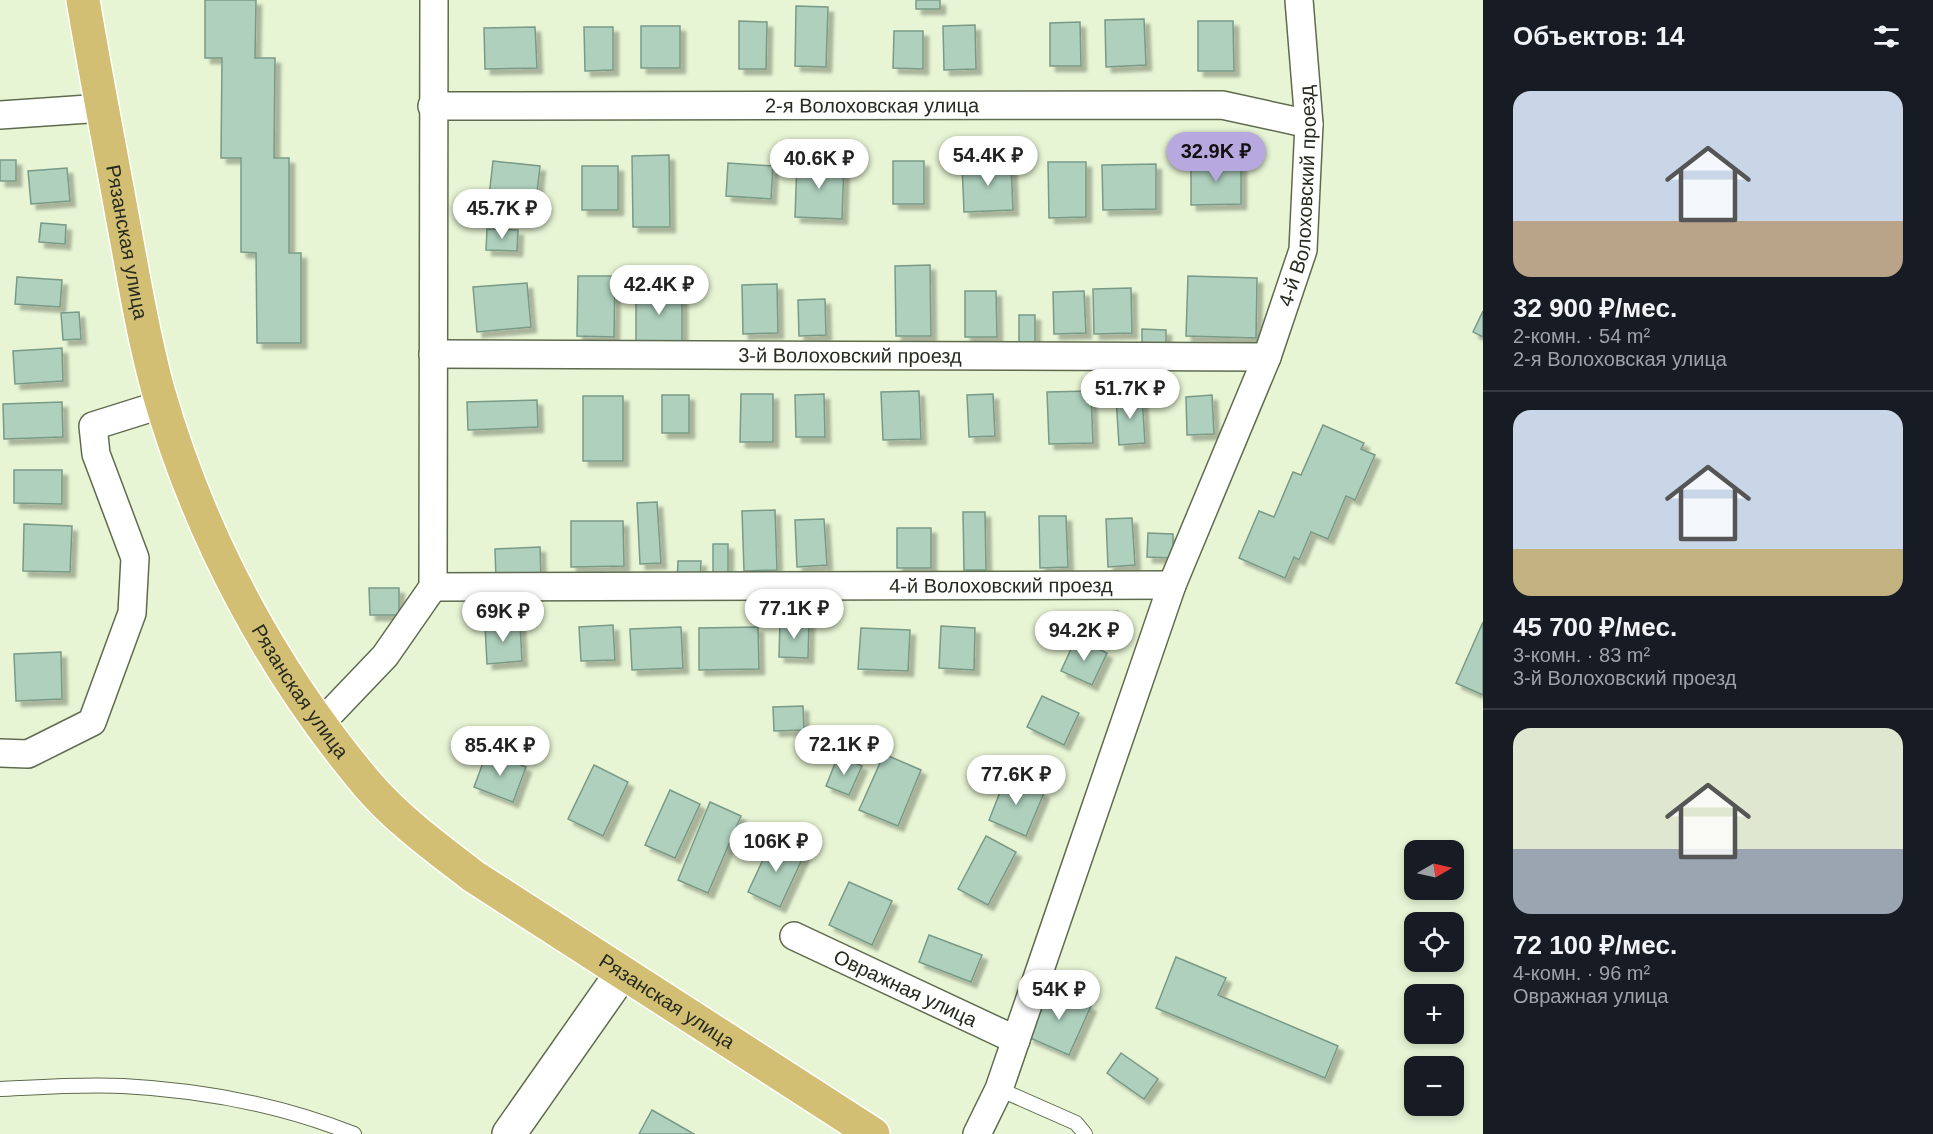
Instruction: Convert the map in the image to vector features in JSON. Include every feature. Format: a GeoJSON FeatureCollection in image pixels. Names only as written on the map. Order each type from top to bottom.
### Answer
{"type":"FeatureCollection","features":[{"type":"Feature","properties":{"kind":"main road","name":"Рязанская улица"},"geometry":{"type":"LineString","coordinates":[[83,0],[137,293],[163,404],[183,462],[239,597],[275,657],[369,786],[420,834],[473,876],[873,1134]]}},
{"type":"Feature","properties":{"kind":"street"},"geometry":{"type":"LineString","coordinates":[[321,723],[385,656],[433,587],[432,106],[434,0]]}},
{"type":"Feature","properties":{"kind":"street","name":"4-й Волоховский проезд"},"geometry":{"type":"LineString","coordinates":[[977,1134],[999,1089],[1172,585],[1268,357],[1303,250],[1309,124],[1299,0]]}},
{"type":"Feature","properties":{"kind":"street","name":"2-я Волоховская улица"},"geometry":{"type":"LineString","coordinates":[[432,106],[1222,105],[1309,124]]}},
{"type":"Feature","properties":{"kind":"street"},"geometry":{"type":"LineString","coordinates":[[0,115],[103,108]]}},
{"type":"Feature","properties":{"kind":"street","name":"3-й Волоховский проезд"},"geometry":{"type":"LineString","coordinates":[[433,354],[1268,357]]}},
{"type":"Feature","properties":{"kind":"street"},"geometry":{"type":"LineString","coordinates":[[0,753],[28,754],[92,722],[132,613],[135,558],[96,454],[93,426],[163,404]]}},
{"type":"Feature","properties":{"kind":"street","name":"4-й Волоховский проезд"},"geometry":{"type":"LineString","coordinates":[[433,587],[1172,585]]}},
{"type":"Feature","properties":{"kind":"street","name":"Овражная улица"},"geometry":{"type":"LineString","coordinates":[[794,936],[1016,1040]]}},
{"type":"Feature","properties":{"kind":"street"},"geometry":{"type":"LineString","coordinates":[[509,1134],[622,973]]}},
{"type":"Feature","properties":{"kind":"lane"},"geometry":{"type":"LineString","coordinates":[[0,1089],[121,1086],[170,1089],[274,1107],[354,1134]]}},
{"type":"Feature","properties":{"kind":"lane"},"geometry":{"type":"LineString","coordinates":[[999,1089],[1076,1123],[1085,1134]]}},
{"type":"Feature","properties":{"kind":"building"},"geometry":{"type":"Polygon","coordinates":[[[205,0],[256,0],[255,58],[275,58],[274,158],[289,158],[289,253],[301,253],[301,343],[257,343],[256,253],[241,252],[241,158],[221,158],[222,58],[205,58],[205,0]]]}},
{"type":"Feature","properties":{"kind":"building"},"geometry":{"type":"Polygon","coordinates":[[[916,0],[940,0],[940,9],[916,9],[916,0]]]}},
{"type":"Feature","properties":{"kind":"building"},"geometry":{"type":"Polygon","coordinates":[[[796,6],[828,7],[826,67],[795,66],[796,6]]]}},
{"type":"Feature","properties":{"kind":"building"},"geometry":{"type":"Polygon","coordinates":[[[1144,19],[1146,65],[1106,67],[1105,20],[1144,19]]]}},
{"type":"Feature","properties":{"kind":"building"},"geometry":{"type":"Polygon","coordinates":[[[739,21],[767,22],[766,69],[739,69],[739,21]]]}},
{"type":"Feature","properties":{"kind":"building"},"geometry":{"type":"Polygon","coordinates":[[[1198,21],[1233,21],[1234,71],[1198,71],[1198,21]]]}},
{"type":"Feature","properties":{"kind":"building"},"geometry":{"type":"Polygon","coordinates":[[[1080,22],[1081,66],[1050,66],[1050,23],[1080,22]]]}},
{"type":"Feature","properties":{"kind":"building"},"geometry":{"type":"Polygon","coordinates":[[[975,25],[976,69],[944,70],[943,26],[975,25]]]}},
{"type":"Feature","properties":{"kind":"building"},"geometry":{"type":"Polygon","coordinates":[[[641,26],[680,26],[680,68],[641,68],[641,26]]]}},
{"type":"Feature","properties":{"kind":"building"},"geometry":{"type":"Polygon","coordinates":[[[535,27],[537,68],[485,69],[484,28],[535,27]]]}},
{"type":"Feature","properties":{"kind":"building"},"geometry":{"type":"Polygon","coordinates":[[[584,27],[613,27],[613,70],[585,71],[584,27]]]}},
{"type":"Feature","properties":{"kind":"building"},"geometry":{"type":"Polygon","coordinates":[[[894,31],[923,31],[923,69],[893,68],[894,31]]]}},
{"type":"Feature","properties":{"kind":"building"},"geometry":{"type":"Polygon","coordinates":[[[669,155],[670,227],[633,227],[632,156],[669,155]]]}},
{"type":"Feature","properties":{"kind":"building"},"geometry":{"type":"Polygon","coordinates":[[[0,160],[16,160],[16,181],[0,181],[0,160]]]}},
{"type":"Feature","properties":{"kind":"building"},"geometry":{"type":"Polygon","coordinates":[[[493,161],[540,166],[535,210],[488,205],[493,161]]]}},
{"type":"Feature","properties":{"kind":"building"},"geometry":{"type":"Polygon","coordinates":[[[797,161],[844,163],[842,219],[795,217],[797,161]]]}},
{"type":"Feature","properties":{"kind":"building"},"geometry":{"type":"Polygon","coordinates":[[[893,161],[924,161],[924,204],[893,204],[893,161]]]}},
{"type":"Feature","properties":{"kind":"building"},"geometry":{"type":"Polygon","coordinates":[[[1011,162],[1013,210],[964,212],[962,164],[1011,162]]]}},
{"type":"Feature","properties":{"kind":"building"},"geometry":{"type":"Polygon","coordinates":[[[1048,162],[1086,162],[1086,217],[1049,218],[1048,162]]]}},
{"type":"Feature","properties":{"kind":"building"},"geometry":{"type":"Polygon","coordinates":[[[1241,162],[1241,204],[1191,205],[1191,163],[1241,162]]]}},
{"type":"Feature","properties":{"kind":"building"},"geometry":{"type":"Polygon","coordinates":[[[728,163],[773,166],[771,199],[726,196],[728,163]]]}},
{"type":"Feature","properties":{"kind":"building"},"geometry":{"type":"Polygon","coordinates":[[[1156,164],[1156,209],[1103,210],[1102,165],[1156,164]]]}},
{"type":"Feature","properties":{"kind":"building"},"geometry":{"type":"Polygon","coordinates":[[[582,166],[618,166],[618,210],[582,210],[582,166]]]}},
{"type":"Feature","properties":{"kind":"building"},"geometry":{"type":"Polygon","coordinates":[[[67,168],[70,201],[31,204],[28,171],[67,168]]]}},
{"type":"Feature","properties":{"kind":"building"},"geometry":{"type":"Polygon","coordinates":[[[41,223],[66,225],[65,244],[39,242],[41,223]]]}},
{"type":"Feature","properties":{"kind":"building"},"geometry":{"type":"Polygon","coordinates":[[[487,229],[518,230],[517,251],[486,250],[487,229]]]}},
{"type":"Feature","properties":{"kind":"building"},"geometry":{"type":"Polygon","coordinates":[[[930,265],[931,336],[896,336],[895,266],[930,265]]]}},
{"type":"Feature","properties":{"kind":"building"},"geometry":{"type":"Polygon","coordinates":[[[578,276],[615,276],[614,337],[577,336],[578,276]]]}},
{"type":"Feature","properties":{"kind":"building"},"geometry":{"type":"Polygon","coordinates":[[[1188,276],[1257,278],[1256,338],[1186,336],[1188,276]]]}},
{"type":"Feature","properties":{"kind":"building"},"geometry":{"type":"Polygon","coordinates":[[[17,277],[62,280],[60,307],[15,304],[17,277]]]}},
{"type":"Feature","properties":{"kind":"building"},"geometry":{"type":"Polygon","coordinates":[[[527,283],[531,327],[477,332],[473,287],[527,283]]]}},
{"type":"Feature","properties":{"kind":"building"},"geometry":{"type":"Polygon","coordinates":[[[777,284],[778,333],[743,334],[742,285],[777,284]]]}},
{"type":"Feature","properties":{"kind":"building"},"geometry":{"type":"Polygon","coordinates":[[[1131,288],[1132,333],[1094,334],[1093,289],[1131,288]]]}},
{"type":"Feature","properties":{"kind":"building"},"geometry":{"type":"Polygon","coordinates":[[[636,290],[682,290],[682,342],[636,343],[636,290]]]}},
{"type":"Feature","properties":{"kind":"building"},"geometry":{"type":"Polygon","coordinates":[[[965,291],[996,291],[997,337],[965,337],[965,291]]]}},
{"type":"Feature","properties":{"kind":"building"},"geometry":{"type":"Polygon","coordinates":[[[1084,291],[1086,333],[1054,334],[1053,292],[1084,291]]]}},
{"type":"Feature","properties":{"kind":"building"},"geometry":{"type":"Polygon","coordinates":[[[825,299],[826,335],[799,336],[798,300],[825,299]]]}},
{"type":"Feature","properties":{"kind":"building"},"geometry":{"type":"Polygon","coordinates":[[[1483,311],[1483,337],[1473,332],[1483,311]]]}},
{"type":"Feature","properties":{"kind":"building"},"geometry":{"type":"Polygon","coordinates":[[[79,312],[81,339],[63,340],[61,313],[79,312]]]}},
{"type":"Feature","properties":{"kind":"building"},"geometry":{"type":"Polygon","coordinates":[[[1019,315],[1035,315],[1035,347],[1019,347],[1019,315]]]}},
{"type":"Feature","properties":{"kind":"building"},"geometry":{"type":"Polygon","coordinates":[[[1142,329],[1166,330],[1166,350],[1142,350],[1142,329]]]}},
{"type":"Feature","properties":{"kind":"building"},"geometry":{"type":"Polygon","coordinates":[[[62,348],[63,381],[15,384],[13,351],[62,348]]]}},
{"type":"Feature","properties":{"kind":"building"},"geometry":{"type":"Polygon","coordinates":[[[919,391],[921,439],[883,440],[881,392],[919,391]]]}},
{"type":"Feature","properties":{"kind":"building"},"geometry":{"type":"Polygon","coordinates":[[[1091,391],[1093,443],[1049,444],[1047,392],[1091,391]]]}},
{"type":"Feature","properties":{"kind":"building"},"geometry":{"type":"Polygon","coordinates":[[[741,394],[773,394],[773,442],[740,442],[741,394]]]}},
{"type":"Feature","properties":{"kind":"building"},"geometry":{"type":"Polygon","coordinates":[[[824,394],[825,437],[796,437],[795,395],[824,394]]]}},
{"type":"Feature","properties":{"kind":"building"},"geometry":{"type":"Polygon","coordinates":[[[993,394],[995,436],[969,437],[967,395],[993,394]]]}},
{"type":"Feature","properties":{"kind":"building"},"geometry":{"type":"Polygon","coordinates":[[[662,395],[689,395],[689,433],[662,433],[662,395]]]}},
{"type":"Feature","properties":{"kind":"building"},"geometry":{"type":"Polygon","coordinates":[[[1212,395],[1214,434],[1187,435],[1186,397],[1212,395]]]}},
{"type":"Feature","properties":{"kind":"building"},"geometry":{"type":"Polygon","coordinates":[[[583,396],[623,396],[623,461],[583,461],[583,396]]]}},
{"type":"Feature","properties":{"kind":"building"},"geometry":{"type":"Polygon","coordinates":[[[1142,396],[1145,443],[1119,445],[1116,398],[1142,396]]]}},
{"type":"Feature","properties":{"kind":"building"},"geometry":{"type":"Polygon","coordinates":[[[537,400],[538,427],[468,430],[467,402],[537,400]]]}},
{"type":"Feature","properties":{"kind":"building"},"geometry":{"type":"Polygon","coordinates":[[[62,402],[63,437],[4,439],[3,404],[62,402]]]}},
{"type":"Feature","properties":{"kind":"building"},"geometry":{"type":"Polygon","coordinates":[[[1323,425],[1364,443],[1361,449],[1375,455],[1355,500],[1346,496],[1328,539],[1311,532],[1299,560],[1294,557],[1285,578],[1239,558],[1259,511],[1274,517],[1293,472],[1301,475],[1323,425]]]}},
{"type":"Feature","properties":{"kind":"building"},"geometry":{"type":"Polygon","coordinates":[[[14,470],[62,470],[62,504],[14,503],[14,470]]]}},
{"type":"Feature","properties":{"kind":"building"},"geometry":{"type":"Polygon","coordinates":[[[657,502],[661,563],[640,564],[637,503],[657,502]]]}},
{"type":"Feature","properties":{"kind":"building"},"geometry":{"type":"Polygon","coordinates":[[[775,510],[777,570],[744,571],[742,511],[775,510]]]}},
{"type":"Feature","properties":{"kind":"building"},"geometry":{"type":"Polygon","coordinates":[[[963,512],[985,512],[986,570],[964,570],[963,512]]]}},
{"type":"Feature","properties":{"kind":"building"},"geometry":{"type":"Polygon","coordinates":[[[1039,516],[1066,516],[1068,567],[1040,568],[1039,516]]]}},
{"type":"Feature","properties":{"kind":"building"},"geometry":{"type":"Polygon","coordinates":[[[1132,518],[1135,565],[1108,567],[1106,519],[1132,518]]]}},
{"type":"Feature","properties":{"kind":"building"},"geometry":{"type":"Polygon","coordinates":[[[824,519],[827,565],[797,567],[795,520],[824,519]]]}},
{"type":"Feature","properties":{"kind":"building"},"geometry":{"type":"Polygon","coordinates":[[[571,521],[623,521],[624,566],[571,567],[571,521]]]}},
{"type":"Feature","properties":{"kind":"building"},"geometry":{"type":"Polygon","coordinates":[[[24,524],[72,526],[70,572],[23,571],[24,524]]]}},
{"type":"Feature","properties":{"kind":"building"},"geometry":{"type":"Polygon","coordinates":[[[897,528],[931,528],[931,568],[897,568],[897,528]]]}},
{"type":"Feature","properties":{"kind":"building"},"geometry":{"type":"Polygon","coordinates":[[[1148,533],[1173,534],[1173,558],[1147,557],[1148,533]]]}},
{"type":"Feature","properties":{"kind":"building"},"geometry":{"type":"Polygon","coordinates":[[[713,544],[728,544],[728,573],[713,573],[713,544]]]}},
{"type":"Feature","properties":{"kind":"building"},"geometry":{"type":"Polygon","coordinates":[[[540,547],[541,580],[496,581],[495,549],[540,547]]]}},
{"type":"Feature","properties":{"kind":"building"},"geometry":{"type":"Polygon","coordinates":[[[678,561],[701,561],[700,581],[677,581],[678,561]]]}},
{"type":"Feature","properties":{"kind":"building"},"geometry":{"type":"Polygon","coordinates":[[[369,588],[399,588],[399,615],[370,615],[369,588]]]}},
{"type":"Feature","properties":{"kind":"building"},"geometry":{"type":"Polygon","coordinates":[[[1118,611],[1120,631],[1101,633],[1099,613],[1118,611]]]}},
{"type":"Feature","properties":{"kind":"building"},"geometry":{"type":"Polygon","coordinates":[[[780,621],[809,622],[808,658],[779,657],[780,621]]]}},
{"type":"Feature","properties":{"kind":"building"},"geometry":{"type":"Polygon","coordinates":[[[1483,622],[1483,695],[1456,683],[1483,622]]]}},
{"type":"Feature","properties":{"kind":"building"},"geometry":{"type":"Polygon","coordinates":[[[520,623],[522,661],[487,664],[485,625],[520,623]]]}},
{"type":"Feature","properties":{"kind":"building"},"geometry":{"type":"Polygon","coordinates":[[[613,625],[615,660],[581,661],[579,627],[613,625]]]}},
{"type":"Feature","properties":{"kind":"building"},"geometry":{"type":"Polygon","coordinates":[[[941,626],[975,628],[974,670],[939,668],[941,626]]]}},
{"type":"Feature","properties":{"kind":"building"},"geometry":{"type":"Polygon","coordinates":[[[681,627],[683,668],[632,670],[630,629],[681,627]]]}},
{"type":"Feature","properties":{"kind":"building"},"geometry":{"type":"Polygon","coordinates":[[[758,627],[759,669],[699,670],[699,628],[758,627]]]}},
{"type":"Feature","properties":{"kind":"building"},"geometry":{"type":"Polygon","coordinates":[[[861,628],[910,630],[908,671],[858,669],[861,628]]]}},
{"type":"Feature","properties":{"kind":"building"},"geometry":{"type":"Polygon","coordinates":[[[1076,638],[1107,653],[1092,685],[1061,671],[1076,638]]]}},
{"type":"Feature","properties":{"kind":"building"},"geometry":{"type":"Polygon","coordinates":[[[61,652],[62,699],[16,701],[14,654],[61,652]]]}},
{"type":"Feature","properties":{"kind":"building"},"geometry":{"type":"Polygon","coordinates":[[[1042,696],[1079,713],[1064,745],[1027,727],[1042,696]]]}},
{"type":"Feature","properties":{"kind":"building"},"geometry":{"type":"Polygon","coordinates":[[[803,706],[804,730],[774,731],[773,707],[803,706]]]}},
{"type":"Feature","properties":{"kind":"building"},"geometry":{"type":"Polygon","coordinates":[[[487,752],[526,767],[513,802],[474,787],[487,752]]]}},
{"type":"Feature","properties":{"kind":"building"},"geometry":{"type":"Polygon","coordinates":[[[884,754],[921,770],[898,826],[859,810],[884,754]]]}},
{"type":"Feature","properties":{"kind":"building"},"geometry":{"type":"Polygon","coordinates":[[[838,756],[862,766],[849,795],[826,786],[838,756]]]}},
{"type":"Feature","properties":{"kind":"building"},"geometry":{"type":"Polygon","coordinates":[[[594,765],[628,782],[603,836],[568,819],[594,765]]]}},
{"type":"Feature","properties":{"kind":"building"},"geometry":{"type":"Polygon","coordinates":[[[1006,777],[1044,793],[1026,836],[989,820],[1006,777]]]}},
{"type":"Feature","properties":{"kind":"building"},"geometry":{"type":"Polygon","coordinates":[[[670,790],[700,804],[675,858],[645,845],[670,790]]]}},
{"type":"Feature","properties":{"kind":"building"},"geometry":{"type":"Polygon","coordinates":[[[710,802],[741,816],[708,893],[678,880],[710,802]]]}},
{"type":"Feature","properties":{"kind":"building"},"geometry":{"type":"Polygon","coordinates":[[[986,836],[1016,852],[988,905],[958,889],[986,836]]]}},
{"type":"Feature","properties":{"kind":"building"},"geometry":{"type":"Polygon","coordinates":[[[772,840],[804,855],[780,907],[748,892],[772,840]]]}},
{"type":"Feature","properties":{"kind":"building"},"geometry":{"type":"Polygon","coordinates":[[[849,882],[892,901],[872,945],[829,925],[849,882]]]}},
{"type":"Feature","properties":{"kind":"building"},"geometry":{"type":"Polygon","coordinates":[[[929,935],[982,955],[971,982],[919,962],[929,935]]]}},
{"type":"Feature","properties":{"kind":"building"},"geometry":{"type":"Polygon","coordinates":[[[1176,957],[1226,978],[1218,995],[1338,1046],[1325,1078],[1156,1008],[1176,957]]]}},
{"type":"Feature","properties":{"kind":"building"},"geometry":{"type":"Polygon","coordinates":[[[1050,987],[1091,1006],[1069,1055],[1028,1037],[1050,987]]]}},
{"type":"Feature","properties":{"kind":"building"},"geometry":{"type":"Polygon","coordinates":[[[1121,1053],[1158,1079],[1144,1099],[1107,1073],[1121,1053]]]}},
{"type":"Feature","properties":{"kind":"building"},"geometry":{"type":"Polygon","coordinates":[[[652,1110],[694,1134],[639,1134],[652,1110]]]}}]}
